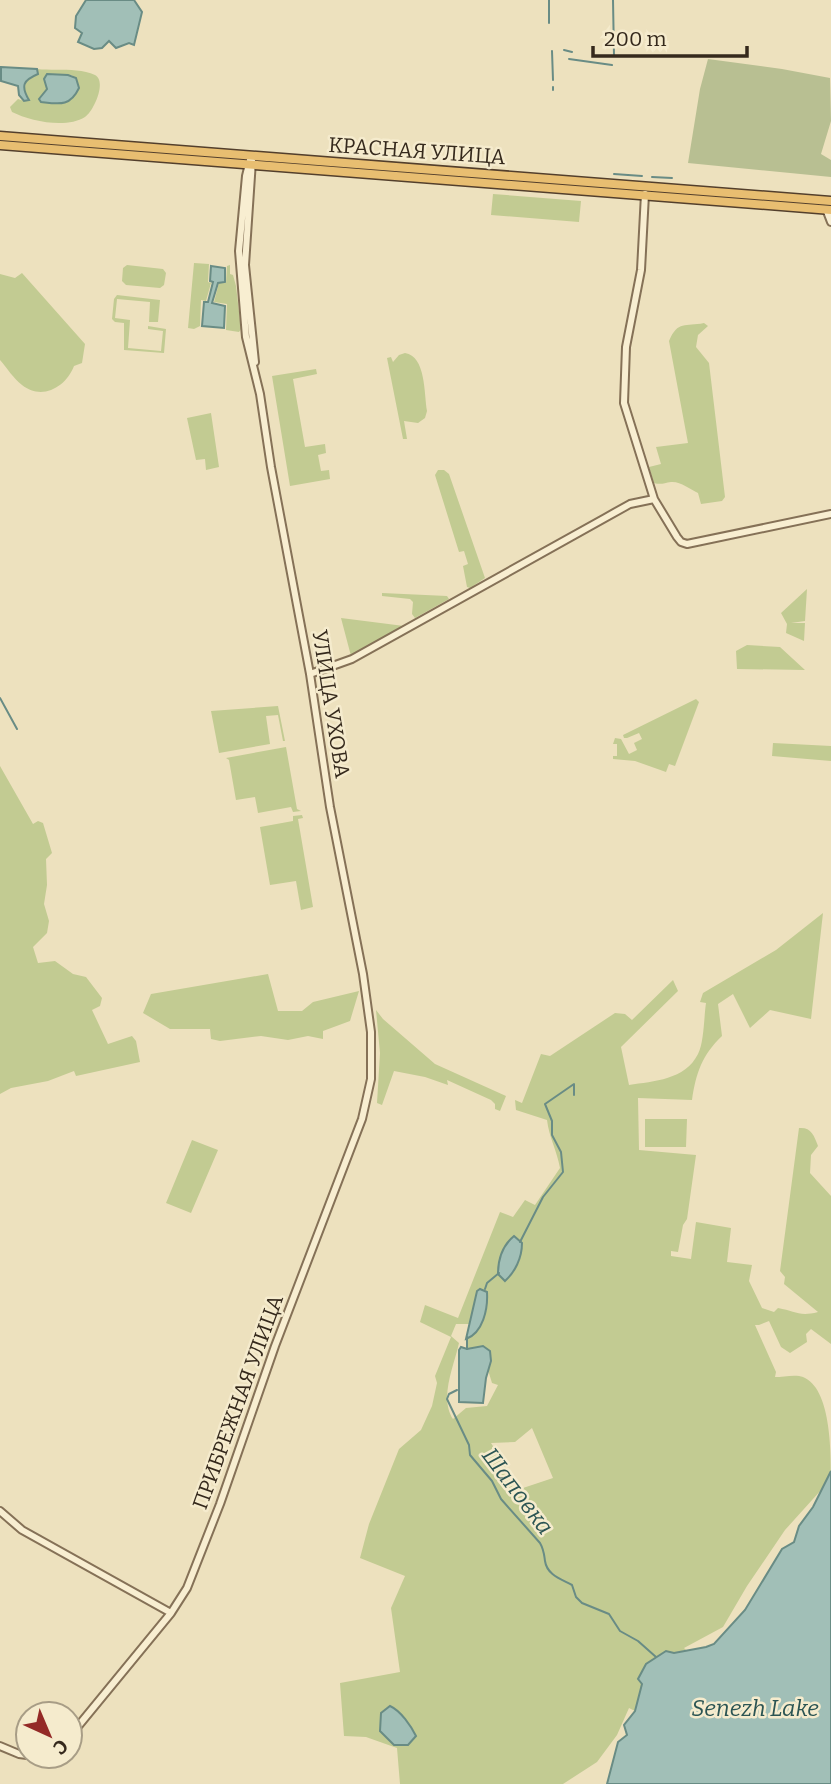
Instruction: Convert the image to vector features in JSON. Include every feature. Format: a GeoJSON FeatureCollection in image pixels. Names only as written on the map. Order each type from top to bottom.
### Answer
{"type":"FeatureCollection","features":[{"type":"Feature","properties":{"kind":"highway","name":"КРАСНАЯ УЛИЦА"},"geometry":{"type":"LineString","coordinates":[[0,136],[251,161],[645,190],[829,207]]}},
{"type":"Feature","properties":{"kind":"highway","name":"КРАСНАЯ УЛИЦА"},"geometry":{"type":"LineString","coordinates":[[0,145],[645,190]]}},
{"type":"Feature","properties":{"kind":"street","name":"УЛИЦА УХОВА"},"geometry":{"type":"LineString","coordinates":[[251,161],[239,251],[246,337],[255,368],[310,674],[330,807],[363,974],[372,1046]]}},
{"type":"Feature","properties":{"kind":"street"},"geometry":{"type":"LineString","coordinates":[[233,162],[249,176],[275,166]]}},
{"type":"Feature","properties":{"kind":"street"},"geometry":{"type":"LineString","coordinates":[[645,190],[640,270],[626,347],[623,394],[628,420],[653,499],[677,537],[684,543],[695,543],[831,514]]}},
{"type":"Feature","properties":{"kind":"street"},"geometry":{"type":"LineString","coordinates":[[829,207],[831,222]]}},
{"type":"Feature","properties":{"kind":"street"},"geometry":{"type":"LineString","coordinates":[[310,674],[352,659],[630,504],[653,499]]}},
{"type":"Feature","properties":{"kind":"street","name":"ПРИБРЕЖНАЯ УЛИЦА"},"geometry":{"type":"LineString","coordinates":[[84,1719],[185,1594],[275,1346],[362,1119],[371,1079],[372,1046]]}},
{"type":"Feature","properties":{"kind":"street"},"geometry":{"type":"LineString","coordinates":[[0,1511],[22,1530],[172,1613]]}},
{"type":"Feature","properties":{"kind":"green space"},"geometry":{"type":"Polygon","coordinates":[[[708,59],[830,78],[831,121],[821,154],[831,160],[831,177],[688,163],[700,89],[708,59]]]}},
{"type":"Feature","properties":{"kind":"green space"},"geometry":{"type":"Polygon","coordinates":[[[37,69],[74,70],[95,75],[100,83],[98,96],[89,114],[77,121],[58,123],[38,121],[12,112],[10,107],[18,99],[24,101],[29,98],[25,93],[26,83],[37,75],[37,69]],[[47,74],[44,79],[47,89],[41,102],[63,103],[72,98],[79,88],[72,75],[47,74]]]}},
{"type":"Feature","properties":{"kind":"green space"},"geometry":{"type":"Polygon","coordinates":[[[493,194],[581,201],[579,222],[491,215],[493,194]]]}},
{"type":"Feature","properties":{"kind":"green space"},"geometry":{"type":"Polygon","coordinates":[[[194,263],[209,264],[208,282],[211,283],[206,301],[201,300],[200,326],[194,329],[188,328],[194,263]]]}},
{"type":"Feature","properties":{"kind":"green space"},"geometry":{"type":"Polygon","coordinates":[[[127,265],[163,269],[166,273],[164,285],[160,288],[126,285],[122,281],[123,268],[127,265]]]}},
{"type":"Feature","properties":{"kind":"green space"},"geometry":{"type":"Polygon","coordinates":[[[230,265],[230,274],[233,275],[236,286],[241,329],[239,332],[226,330],[227,304],[214,302],[219,283],[226,283],[227,266],[230,265]]]}},
{"type":"Feature","properties":{"kind":"green space"},"geometry":{"type":"Polygon","coordinates":[[[22,273],[85,344],[82,363],[74,366],[59,385],[45,392],[30,390],[22,385],[0,360],[0,274],[15,278],[22,273]]]}},
{"type":"Feature","properties":{"kind":"green space"},"geometry":{"type":"Polygon","coordinates":[[[117,295],[160,300],[158,322],[149,322],[150,302],[117,299],[115,318],[130,320],[128,348],[161,351],[163,331],[148,329],[148,326],[166,329],[164,353],[124,350],[124,323],[112,319],[114,299],[117,295]]]}},
{"type":"Feature","properties":{"kind":"green space"},"geometry":{"type":"Polygon","coordinates":[[[704,323],[708,326],[698,335],[696,347],[709,363],[725,497],[722,501],[701,504],[698,493],[681,484],[654,483],[649,467],[661,464],[656,447],[688,443],[669,341],[679,327],[704,323]]]}},
{"type":"Feature","properties":{"kind":"green space"},"geometry":{"type":"Polygon","coordinates":[[[405,353],[417,361],[420,368],[427,411],[425,418],[418,423],[404,421],[407,439],[403,439],[387,358],[391,357],[393,362],[405,353]]]}},
{"type":"Feature","properties":{"kind":"green space"},"geometry":{"type":"Polygon","coordinates":[[[316,369],[317,374],[293,379],[305,447],[325,444],[326,453],[318,455],[321,471],[329,470],[330,479],[290,486],[272,376],[316,369]]]}},
{"type":"Feature","properties":{"kind":"green space"},"geometry":{"type":"Polygon","coordinates":[[[211,413],[219,467],[206,470],[205,459],[196,460],[187,418],[211,413]]]}},
{"type":"Feature","properties":{"kind":"green space"},"geometry":{"type":"Polygon","coordinates":[[[438,470],[449,474],[485,578],[470,588],[467,587],[463,566],[468,564],[464,551],[459,552],[435,475],[438,470]]]}},
{"type":"Feature","properties":{"kind":"green space"},"geometry":{"type":"Polygon","coordinates":[[[807,589],[805,621],[791,623],[805,623],[804,641],[786,633],[787,624],[781,613],[807,589]]]}},
{"type":"Feature","properties":{"kind":"green space"},"geometry":{"type":"Polygon","coordinates":[[[382,593],[447,596],[449,599],[415,618],[412,614],[413,602],[410,599],[382,596],[382,593]]]}},
{"type":"Feature","properties":{"kind":"green space"},"geometry":{"type":"Polygon","coordinates":[[[341,618],[404,626],[351,656],[341,618]]]}},
{"type":"Feature","properties":{"kind":"green space"},"geometry":{"type":"Polygon","coordinates":[[[747,645],[780,647],[805,670],[737,669],[736,651],[747,645]]]}},
{"type":"Feature","properties":{"kind":"green space"},"geometry":{"type":"Polygon","coordinates":[[[696,699],[699,702],[675,766],[669,764],[666,772],[635,761],[613,759],[613,756],[617,756],[617,744],[613,744],[615,738],[621,739],[629,754],[637,750],[634,743],[642,739],[639,733],[627,738],[623,735],[696,699]]]}},
{"type":"Feature","properties":{"kind":"green space"},"geometry":{"type":"Polygon","coordinates":[[[278,706],[285,741],[278,715],[266,716],[270,744],[219,753],[211,711],[278,706]]]}},
{"type":"Feature","properties":{"kind":"green space"},"geometry":{"type":"Polygon","coordinates":[[[773,743],[831,746],[831,761],[772,756],[773,743]]]}},
{"type":"Feature","properties":{"kind":"green space"},"geometry":{"type":"Polygon","coordinates":[[[286,747],[297,809],[301,811],[293,812],[291,807],[258,813],[255,797],[236,800],[229,760],[226,758],[286,747]]]}},
{"type":"Feature","properties":{"kind":"green space"},"geometry":{"type":"Polygon","coordinates":[[[0,766],[33,824],[38,821],[43,823],[52,853],[46,859],[47,885],[44,904],[49,921],[47,933],[33,947],[38,963],[55,961],[73,974],[86,977],[102,998],[100,1006],[92,1010],[108,1044],[132,1036],[136,1041],[140,1062],[76,1076],[74,1071],[48,1081],[11,1088],[0,1094],[0,766]]]}},
{"type":"Feature","properties":{"kind":"green space"},"geometry":{"type":"Polygon","coordinates":[[[302,815],[303,818],[298,819],[313,907],[301,910],[296,881],[270,885],[260,827],[293,821],[293,816],[302,815]]]}},
{"type":"Feature","properties":{"kind":"green space"},"geometry":{"type":"Polygon","coordinates":[[[823,913],[811,1019],[770,1010],[750,1028],[733,994],[718,1004],[722,1036],[709,1050],[701,1065],[692,1100],[638,1098],[639,1150],[696,1155],[687,1219],[683,1225],[678,1252],[671,1251],[671,1256],[691,1259],[696,1222],[731,1228],[727,1262],[752,1265],[749,1281],[762,1308],[774,1312],[778,1308],[806,1314],[818,1312],[784,1284],[785,1277],[780,1271],[799,1128],[809,1130],[813,1135],[818,1146],[811,1155],[810,1173],[831,1196],[831,1344],[811,1329],[806,1334],[807,1342],[790,1353],[781,1347],[769,1321],[755,1325],[776,1372],[775,1377],[803,1377],[812,1383],[819,1394],[828,1422],[831,1479],[785,1530],[723,1627],[684,1648],[686,1650],[674,1653],[642,1684],[635,1711],[629,1708],[617,1735],[597,1762],[563,1784],[400,1784],[397,1748],[366,1737],[344,1736],[340,1683],[400,1672],[391,1608],[405,1576],[360,1558],[369,1524],[399,1449],[421,1430],[432,1406],[437,1383],[435,1376],[451,1337],[420,1322],[425,1305],[458,1318],[500,1212],[513,1217],[525,1200],[535,1205],[560,1168],[547,1120],[516,1110],[515,1100],[522,1103],[541,1054],[550,1056],[615,1013],[625,1014],[632,1020],[673,980],[678,991],[621,1047],[629,1085],[677,1074],[692,1063],[700,1049],[706,1003],[700,1002],[703,993],[776,950],[823,913]],[[480,1289],[477,1291],[469,1324],[456,1324],[451,1336],[459,1343],[447,1392],[449,1411],[453,1419],[466,1408],[487,1406],[498,1385],[492,1383],[488,1370],[490,1351],[483,1346],[467,1349],[466,1339],[477,1332],[487,1309],[480,1289]],[[532,1428],[515,1442],[491,1443],[505,1465],[514,1491],[553,1478],[532,1428]]]}},
{"type":"Feature","properties":{"kind":"green space"},"geometry":{"type":"Polygon","coordinates":[[[268,974],[278,1011],[302,1011],[313,1002],[359,991],[350,1021],[323,1031],[323,1039],[308,1036],[288,1040],[261,1036],[220,1041],[211,1039],[210,1029],[170,1029],[143,1013],[151,994],[268,974]]]}},
{"type":"Feature","properties":{"kind":"green space"},"geometry":{"type":"Polygon","coordinates":[[[376,1010],[435,1064],[506,1096],[500,1111],[495,1109],[491,1100],[447,1080],[448,1085],[394,1071],[382,1105],[377,1103],[380,1053],[376,1010]]]}},
{"type":"Feature","properties":{"kind":"green space"},"geometry":{"type":"Polygon","coordinates":[[[645,1119],[687,1119],[686,1147],[645,1147],[645,1119]]]}},
{"type":"Feature","properties":{"kind":"green space"},"geometry":{"type":"Polygon","coordinates":[[[192,1140],[218,1150],[191,1213],[166,1203],[192,1140]]]}},
{"type":"Feature","properties":{"kind":"water"},"geometry":{"type":"Polygon","coordinates":[[[86,0],[134,0],[142,12],[134,45],[129,43],[116,48],[109,41],[102,48],[94,49],[78,42],[82,33],[75,28],[76,16],[86,0]]]}},
{"type":"Feature","properties":{"kind":"water"},"geometry":{"type":"Polygon","coordinates":[[[1,67],[37,69],[38,74],[29,78],[24,87],[29,100],[24,101],[19,95],[18,86],[1,81],[1,67]]]}},
{"type":"Feature","properties":{"kind":"water"},"geometry":{"type":"Polygon","coordinates":[[[47,74],[76,78],[79,88],[76,94],[63,103],[41,102],[39,99],[47,89],[44,79],[47,74]]]}},
{"type":"Feature","properties":{"kind":"water"},"geometry":{"type":"Polygon","coordinates":[[[211,266],[225,268],[225,282],[218,283],[212,303],[225,306],[224,328],[202,326],[204,302],[208,302],[213,282],[210,281],[211,266]]]}},
{"type":"Feature","properties":{"kind":"water"},"geometry":{"type":"Polygon","coordinates":[[[514,1236],[522,1243],[521,1254],[515,1269],[505,1281],[498,1274],[499,1263],[504,1248],[514,1236]]]}},
{"type":"Feature","properties":{"kind":"water"},"geometry":{"type":"Polygon","coordinates":[[[480,1289],[487,1292],[487,1306],[477,1332],[466,1339],[477,1291],[480,1289]]]}},
{"type":"Feature","properties":{"kind":"water"},"geometry":{"type":"Polygon","coordinates":[[[483,1346],[490,1351],[491,1361],[483,1403],[459,1402],[459,1350],[461,1347],[467,1349],[483,1346]]]}},
{"type":"Feature","properties":{"kind":"water","name":"Senezh Lake"},"geometry":{"type":"Polygon","coordinates":[[[831,1471],[831,1784],[607,1784],[618,1742],[627,1735],[624,1725],[635,1711],[642,1684],[638,1679],[646,1664],[666,1651],[674,1653],[714,1644],[745,1610],[782,1549],[794,1542],[799,1526],[813,1507],[831,1471]]]}},
{"type":"Feature","properties":{"kind":"water"},"geometry":{"type":"Polygon","coordinates":[[[390,1706],[402,1715],[416,1736],[408,1745],[394,1745],[380,1731],[381,1713],[390,1706]]]}},
{"type":"Feature","properties":{"kind":"waterway"},"geometry":{"type":"LineString","coordinates":[[549,0],[549,23]]}},
{"type":"Feature","properties":{"kind":"waterway"},"geometry":{"type":"LineString","coordinates":[[613,0],[614,56]]}},
{"type":"Feature","properties":{"kind":"waterway"},"geometry":{"type":"LineString","coordinates":[[564,50],[572,52]]}},
{"type":"Feature","properties":{"kind":"waterway"},"geometry":{"type":"LineString","coordinates":[[552,51],[553,80]]}},
{"type":"Feature","properties":{"kind":"waterway"},"geometry":{"type":"LineString","coordinates":[[569,59],[612,65]]}},
{"type":"Feature","properties":{"kind":"waterway"},"geometry":{"type":"LineString","coordinates":[[614,174],[642,176]]}},
{"type":"Feature","properties":{"kind":"waterway"},"geometry":{"type":"LineString","coordinates":[[652,177],[672,178]]}},
{"type":"Feature","properties":{"kind":"waterway"},"geometry":{"type":"LineString","coordinates":[[0,698],[17,729]]}},
{"type":"Feature","properties":{"kind":"waterway","name":"Шаповка"},"geometry":{"type":"LineString","coordinates":[[520,1242],[543,1197],[563,1172],[561,1152],[552,1135],[552,1121],[545,1104],[574,1084],[574,1095]]}},
{"type":"Feature","properties":{"kind":"waterway","name":"Шаповка"},"geometry":{"type":"LineString","coordinates":[[485,1289],[487,1283],[499,1273]]}},
{"type":"Feature","properties":{"kind":"waterway","name":"Шаповка"},"geometry":{"type":"LineString","coordinates":[[467,1337],[467,1349]]}},
{"type":"Feature","properties":{"kind":"waterway","name":"Шаповка"},"geometry":{"type":"LineString","coordinates":[[457,1390],[449,1394],[447,1399],[469,1445],[470,1455],[492,1481],[501,1499],[540,1543],[546,1566],[555,1576],[572,1585],[576,1597],[582,1603],[609,1614],[620,1631],[638,1641],[656,1657]]}}]}
